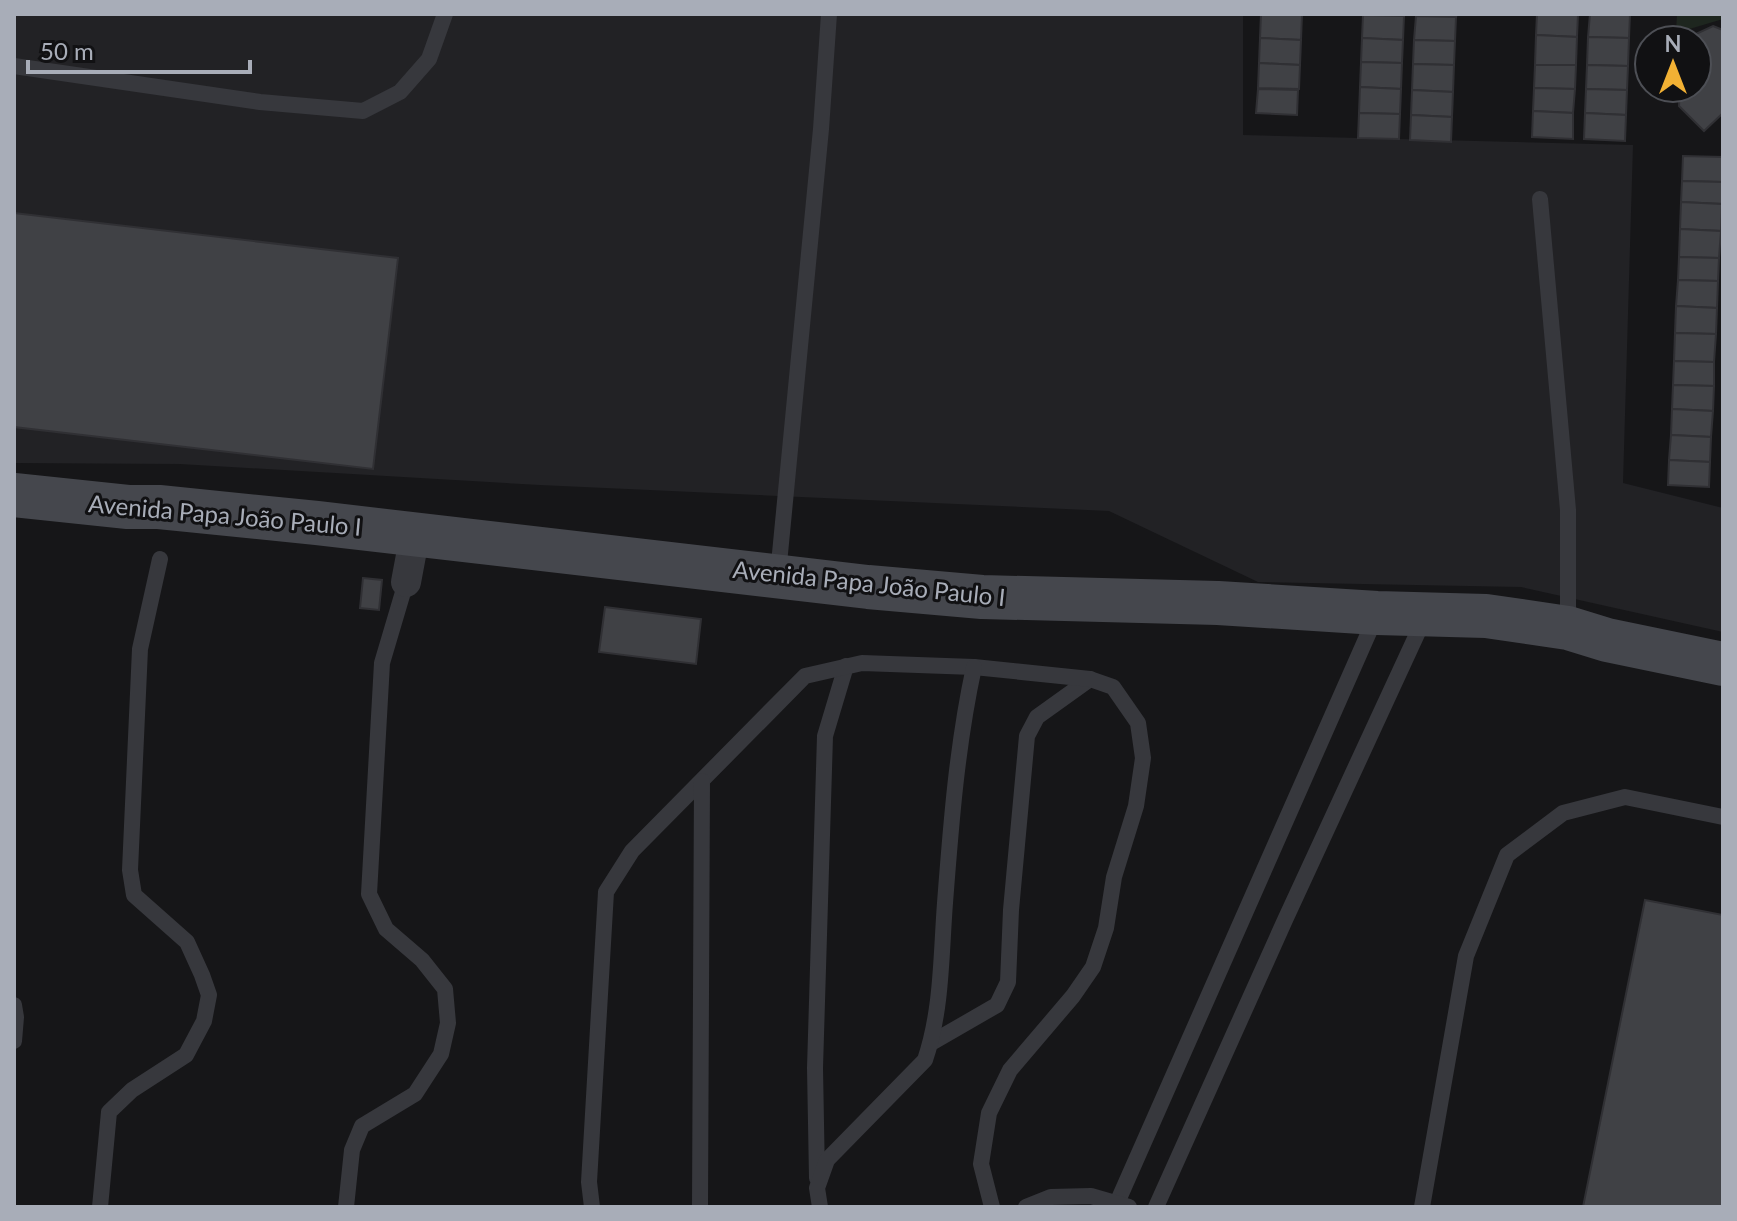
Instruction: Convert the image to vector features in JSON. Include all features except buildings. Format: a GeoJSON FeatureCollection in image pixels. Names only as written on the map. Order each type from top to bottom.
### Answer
{"type":"FeatureCollection","features":[{"type":"Feature","properties":{"kind":"main road","name":"Avenida Papa João Paulo I"},"geometry":{"type":"LineString","coordinates":[[14,495],[128,507],[159,507],[868,587],[982,597],[1218,603],[1486,616],[1568,628],[1607,640],[1723,664]]}},
{"type":"Feature","properties":{"kind":"street"},"geometry":{"type":"LineString","coordinates":[[406,582],[415,534]]}},
{"type":"Feature","properties":{"kind":"lane"},"geometry":{"type":"LineString","coordinates":[[14,66],[260,102],[363,111],[400,92],[429,59],[445,14]]}},
{"type":"Feature","properties":{"kind":"lane"},"geometry":{"type":"LineString","coordinates":[[778,575],[821,129],[829,14]]}},
{"type":"Feature","properties":{"kind":"lane"},"geometry":{"type":"LineString","coordinates":[[1540,199],[1568,510],[1568,628]]}},
{"type":"Feature","properties":{"kind":"lane"},"geometry":{"type":"LineString","coordinates":[[100,1207],[109,1112],[132,1090],[186,1055],[204,1021],[209,995],[187,942],[134,895],[130,870],[140,649],[160,559]]}},
{"type":"Feature","properties":{"kind":"lane"},"geometry":{"type":"LineString","coordinates":[[346,1207],[352,1150],[362,1126],[415,1094],[441,1054],[448,1023],[445,989],[422,960],[386,929],[369,894],[382,663],[406,582]]}},
{"type":"Feature","properties":{"kind":"lane"},"geometry":{"type":"LineString","coordinates":[[1026,1207],[1051,1197],[1091,1196],[1123,1205],[1377,613]]}},
{"type":"Feature","properties":{"kind":"lane"},"geometry":{"type":"LineString","coordinates":[[1156,1207],[1426,614]]}},
{"type":"Feature","properties":{"kind":"lane"},"geometry":{"type":"LineString","coordinates":[[592,1207],[589,1182],[606,892],[632,851],[805,676],[862,663],[974,667],[1090,679],[1113,687],[1138,723],[1143,758],[1136,806],[1114,877],[1106,928],[1093,967],[1073,996],[1010,1070],[989,1113],[981,1164],[992,1207]]}},
{"type":"Feature","properties":{"kind":"lane"},"geometry":{"type":"LineString","coordinates":[[820,1207],[815,1068],[825,736],[846,666]]}},
{"type":"Feature","properties":{"kind":"lane"},"geometry":{"type":"LineString","coordinates":[[817,1188],[827,1160],[925,1060],[931,1043],[938,1007],[953,794],[974,667]]}},
{"type":"Feature","properties":{"kind":"lane"},"geometry":{"type":"LineString","coordinates":[[931,1043],[997,1005],[1008,982],[1011,910],[1027,736],[1037,717],[1090,679]]}},
{"type":"Feature","properties":{"kind":"lane"},"geometry":{"type":"LineString","coordinates":[[700,1207],[702,781]]}},
{"type":"Feature","properties":{"kind":"lane"},"geometry":{"type":"LineString","coordinates":[[1422,1207],[1466,956],[1507,855],[1563,813],[1625,797],[1723,817]]}},
{"type":"Feature","properties":{"kind":"lane"},"geometry":{"type":"LineString","coordinates":[[14,1005],[14,1041]]}},
{"type":"Feature","properties":{"kind":"shaded area"},"geometry":{"type":"Polygon","coordinates":[[[14,14],[1243,14],[1243,135],[1633,145],[1623,483],[1723,508],[1723,632],[1521,587],[1258,582],[1109,511],[540,485],[180,464],[14,463],[14,14]]]}},
{"type":"Feature","properties":{"kind":"shaded area"},"geometry":{"type":"Polygon","coordinates":[[[1677,14],[1723,14],[1723,19],[1706,24],[1676,24],[1677,14]]]}}]}
